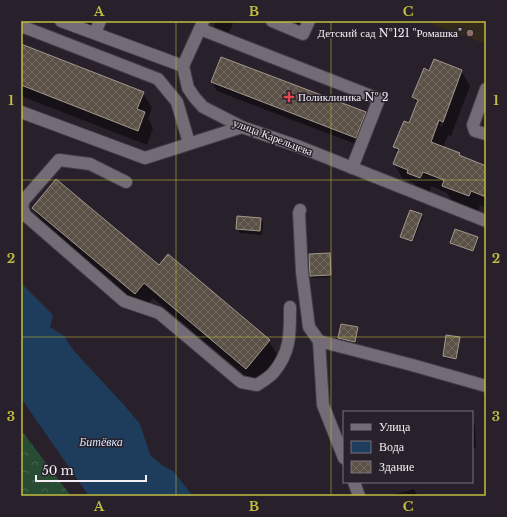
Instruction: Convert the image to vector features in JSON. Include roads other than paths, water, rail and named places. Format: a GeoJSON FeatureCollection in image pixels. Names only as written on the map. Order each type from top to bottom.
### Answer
{"type":"FeatureCollection","features":[{"type":"Feature","properties":{"kind":"street"},"geometry":{"type":"LineString","coordinates":[[61,21],[183,66],[202,25],[379,99],[352,168]]}},
{"type":"Feature","properties":{"kind":"street"},"geometry":{"type":"LineString","coordinates":[[95,33],[100,21]]}},
{"type":"Feature","properties":{"kind":"street"},"geometry":{"type":"LineString","coordinates":[[272,21],[303,34],[309,21]]}},
{"type":"Feature","properties":{"kind":"street"},"geometry":{"type":"LineString","coordinates":[[21,26],[158,79],[176,101],[188,143]]}},
{"type":"Feature","properties":{"kind":"street","name":"улица Карельцева"},"geometry":{"type":"LineString","coordinates":[[183,66],[188,88],[194,98],[203,107],[242,127],[352,168],[486,221]]}},
{"type":"Feature","properties":{"kind":"street"},"geometry":{"type":"LineString","coordinates":[[176,101],[188,88]]}},
{"type":"Feature","properties":{"kind":"street"},"geometry":{"type":"LineString","coordinates":[[486,89],[473,125],[475,131],[486,134]]}},
{"type":"Feature","properties":{"kind":"street"},"geometry":{"type":"LineString","coordinates":[[21,112],[144,158],[242,127]]}},
{"type":"Feature","properties":{"kind":"street"},"geometry":{"type":"LineString","coordinates":[[126,182],[90,164],[59,160],[24,200],[22,207],[25,215],[124,301],[159,313],[241,382],[257,386],[273,373],[286,354],[290,333],[290,307]]}},
{"type":"Feature","properties":{"kind":"street"},"geometry":{"type":"LineString","coordinates":[[300,210],[302,272],[309,327],[319,341],[323,405],[343,455]]}},
{"type":"Feature","properties":{"kind":"street"},"geometry":{"type":"LineString","coordinates":[[319,341],[486,386]]}},
{"type":"Feature","properties":{"kind":"street"},"geometry":{"type":"LineString","coordinates":[[354,483],[359,496]]}},
{"type":"Feature","properties":{"kind":"water","name":"Битёвка"},"geometry":{"type":"Polygon","coordinates":[[[21,283],[53,315],[50,327],[64,336],[74,351],[140,424],[150,455],[163,466],[173,471],[193,496],[89,496],[21,398],[21,283]]]}},
{"type":"Feature","properties":{"kind":"place","name":"Детский сад №121 \"Ромашка\""},"geometry":{"type":"Point","coordinates":[470,33]}},
{"type":"Feature","properties":{"kind":"place","name":"Поликлиника № 2"},"geometry":{"type":"Point","coordinates":[289,97]}}]}
